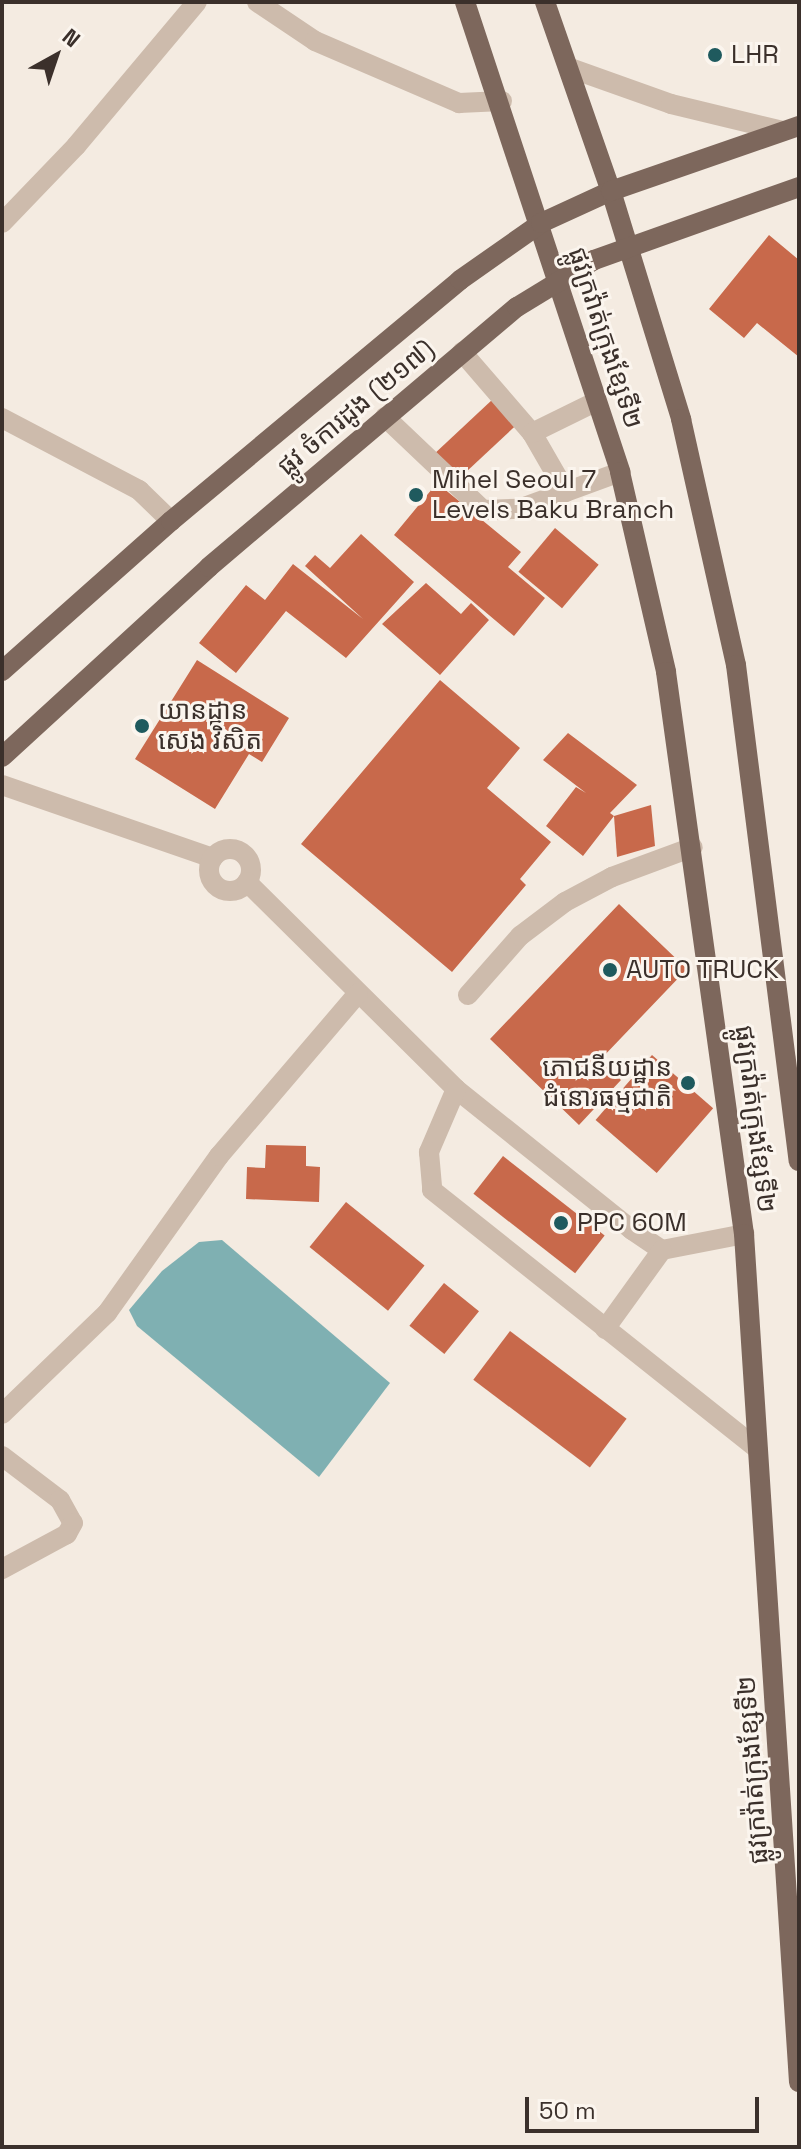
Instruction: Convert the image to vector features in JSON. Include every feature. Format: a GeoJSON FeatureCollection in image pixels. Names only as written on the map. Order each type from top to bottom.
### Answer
{"type":"FeatureCollection","features":[{"type":"Feature","properties":{"kind":"main road","name":"ផ្លូវក្រវ៉ាត់ក្រុងខ្សែទី២"},"geometry":{"type":"LineString","coordinates":[[465,2],[502,101],[620,472],[666,672],[693,847],[744,1234],[799,2082]]}},
{"type":"Feature","properties":{"kind":"main road","name":"ផ្លូវក្រវ៉ាត់ក្រុងខ្សែទី២"},"geometry":{"type":"LineString","coordinates":[[545,2],[611,191],[681,419],[736,665],[799,1161]]}},
{"type":"Feature","properties":{"kind":"main road","name":"ផ្លូវ ចំការដូង (២១៧)"},"geometry":{"type":"LineString","coordinates":[[2,671],[171,521],[460,280],[541,223],[611,191],[791,128]]}},
{"type":"Feature","properties":{"kind":"main road","name":"ផ្លូវ ចំការដូង (២១៧)"},"geometry":{"type":"LineString","coordinates":[[2,757],[209,567],[462,352],[558,278],[628,248],[799,187]]}},
{"type":"Feature","properties":{"kind":"street"},"geometry":{"type":"LineString","coordinates":[[2,223],[76,146],[197,2]]}},
{"type":"Feature","properties":{"kind":"street"},"geometry":{"type":"LineString","coordinates":[[257,2],[315,41],[459,103],[502,101]]}},
{"type":"Feature","properties":{"kind":"street"},"geometry":{"type":"LineString","coordinates":[[570,68],[671,104],[791,128]]}},
{"type":"Feature","properties":{"kind":"street"},"geometry":{"type":"LineString","coordinates":[[462,352],[532,433],[566,492]]}},
{"type":"Feature","properties":{"kind":"street"},"geometry":{"type":"LineString","coordinates":[[532,433],[597,401]]}},
{"type":"Feature","properties":{"kind":"street"},"geometry":{"type":"LineString","coordinates":[[385,417],[483,510],[519,509],[620,472]]}},
{"type":"Feature","properties":{"kind":"street"},"geometry":{"type":"LineString","coordinates":[[2,418],[139,490],[171,521]]}},
{"type":"Feature","properties":{"kind":"street"},"geometry":{"type":"LineString","coordinates":[[2,785],[213,858]]}},
{"type":"Feature","properties":{"kind":"street"},"geometry":{"type":"LineString","coordinates":[[468,995],[520,936],[565,902],[612,877],[693,847]]}},
{"type":"Feature","properties":{"kind":"street"},"geometry":{"type":"LineString","coordinates":[[225,850],[239,851],[251,868],[247,882],[237,890],[218,887],[210,876],[213,858],[225,850]]}},
{"type":"Feature","properties":{"kind":"street"},"geometry":{"type":"LineString","coordinates":[[247,882],[456,1089],[662,1250]]}},
{"type":"Feature","properties":{"kind":"street"},"geometry":{"type":"LineString","coordinates":[[2,1414],[107,1313],[219,1156],[358,993]]}},
{"type":"Feature","properties":{"kind":"street"},"geometry":{"type":"LineString","coordinates":[[456,1089],[429,1152],[432,1190],[758,1449]]}},
{"type":"Feature","properties":{"kind":"street"},"geometry":{"type":"LineString","coordinates":[[605,1329],[662,1250],[744,1234]]}},
{"type":"Feature","properties":{"kind":"street"},"geometry":{"type":"LineString","coordinates":[[2,1456],[60,1500],[73,1523],[67,1534],[2,1569]]}},
{"type":"Feature","properties":{"kind":"water"},"geometry":{"type":"Polygon","coordinates":[[[222,1240],[390,1383],[319,1477],[137,1326],[129,1310],[162,1271],[199,1242],[222,1240]]]}},
{"type":"Feature","properties":{"kind":"building"},"geometry":{"type":"Polygon","coordinates":[[[769,235],[799,260],[799,357],[757,323],[744,338],[709,309],[769,235]]]}},
{"type":"Feature","properties":{"kind":"building"},"geometry":{"type":"Polygon","coordinates":[[[493,399],[517,425],[459,478],[435,453],[493,399]]]}},
{"type":"Feature","properties":{"kind":"building"},"geometry":{"type":"Polygon","coordinates":[[[437,483],[521,552],[508,567],[545,598],[514,636],[394,535],[437,483]]]}},
{"type":"Feature","properties":{"kind":"building"},"geometry":{"type":"Polygon","coordinates":[[[555,528],[599,565],[562,608],[518,572],[555,528]]]}},
{"type":"Feature","properties":{"kind":"building"},"geometry":{"type":"Polygon","coordinates":[[[361,534],[414,582],[346,658],[286,611],[236,673],[199,643],[246,585],[265,600],[293,564],[363,619],[305,566],[315,555],[330,568],[361,534]]]}},
{"type":"Feature","properties":{"kind":"building"},"geometry":{"type":"Polygon","coordinates":[[[426,583],[461,614],[471,603],[489,620],[440,675],[382,624],[426,583]]]}},
{"type":"Feature","properties":{"kind":"building"},"geometry":{"type":"Polygon","coordinates":[[[197,660],[289,718],[262,762],[249,754],[215,809],[135,759],[197,660]]]}},
{"type":"Feature","properties":{"kind":"building"},"geometry":{"type":"Polygon","coordinates":[[[440,680],[520,748],[487,788],[551,842],[520,879],[526,885],[452,972],[301,844],[440,680]]]}},
{"type":"Feature","properties":{"kind":"building"},"geometry":{"type":"Polygon","coordinates":[[[568,733],[637,785],[610,813],[614,816],[583,856],[546,826],[576,787],[586,793],[543,760],[568,733]]]}},
{"type":"Feature","properties":{"kind":"building"},"geometry":{"type":"Polygon","coordinates":[[[651,805],[655,846],[617,857],[614,816],[651,805]]]}},
{"type":"Feature","properties":{"kind":"building"},"geometry":{"type":"Polygon","coordinates":[[[619,904],[687,969],[600,1060],[621,1080],[579,1125],[490,1039],[619,904]]]}},
{"type":"Feature","properties":{"kind":"building"},"geometry":{"type":"Polygon","coordinates":[[[652,1055],[713,1108],[657,1173],[596,1120],[652,1055]]]}},
{"type":"Feature","properties":{"kind":"building"},"geometry":{"type":"Polygon","coordinates":[[[266,1145],[306,1146],[306,1166],[320,1167],[319,1202],[246,1199],[247,1167],[265,1168],[266,1145]]]}},
{"type":"Feature","properties":{"kind":"building"},"geometry":{"type":"Polygon","coordinates":[[[503,1156],[605,1235],[575,1273],[473,1194],[503,1156]]]}},
{"type":"Feature","properties":{"kind":"building"},"geometry":{"type":"Polygon","coordinates":[[[346,1202],[424,1266],[388,1311],[309,1247],[346,1202]]]}},
{"type":"Feature","properties":{"kind":"building"},"geometry":{"type":"Polygon","coordinates":[[[444,1283],[479,1311],[444,1354],[409,1326],[444,1283]]]}},
{"type":"Feature","properties":{"kind":"building"},"geometry":{"type":"Polygon","coordinates":[[[510,1331],[627,1419],[590,1468],[473,1380],[510,1331]]]}},
{"type":"Feature","properties":{"kind":"place","name":"LHR"},"geometry":{"type":"Point","coordinates":[715,55]}},
{"type":"Feature","properties":{"kind":"place","name":"Mihel Seoul 7 Levels Baku Branch"},"geometry":{"type":"Point","coordinates":[416,495]}},
{"type":"Feature","properties":{"kind":"place","name":"យានដ្ឋាន សេង វិសិត"},"geometry":{"type":"Point","coordinates":[142,726]}},
{"type":"Feature","properties":{"kind":"place","name":"AUTO TRUCK"},"geometry":{"type":"Point","coordinates":[610,970]}},
{"type":"Feature","properties":{"kind":"place","name":"ភោជនីយដ្ឋាន ជំនោរធម្មជាតិ"},"geometry":{"type":"Point","coordinates":[688,1083]}},
{"type":"Feature","properties":{"kind":"place","name":"PPC 60M"},"geometry":{"type":"Point","coordinates":[561,1223]}}]}
